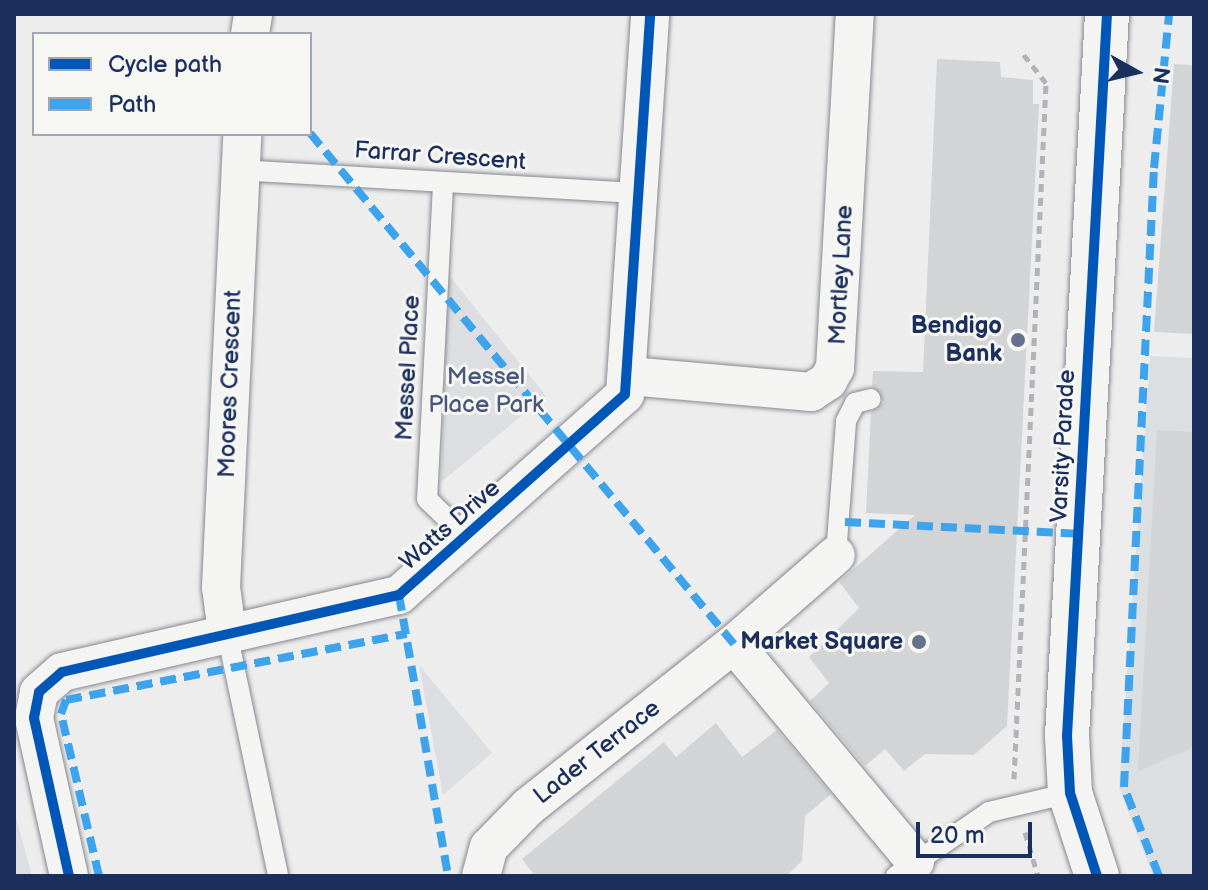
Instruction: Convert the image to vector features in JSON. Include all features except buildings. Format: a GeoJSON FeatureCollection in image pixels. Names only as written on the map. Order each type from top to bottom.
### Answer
{"type":"FeatureCollection","features":[{"type":"Feature","properties":{"kind":"street","name":"Watts Drive"},"geometry":{"type":"LineString","coordinates":[[69,876],[34,718],[39,692],[62,672],[399,595],[616,408],[629,376],[650,14]]}},
{"type":"Feature","properties":{"kind":"street","name":"Mortley Lane"},"geometry":{"type":"LineString","coordinates":[[629,376],[811,392],[828,381],[835,368],[855,14]]}},
{"type":"Feature","properties":{"kind":"street","name":"Varsity Parade"},"geometry":{"type":"LineString","coordinates":[[1097,876],[1070,793],[1069,711],[1107,14]]}},
{"type":"Feature","properties":{"kind":"street","name":"Moores Crescent"},"geometry":{"type":"LineString","coordinates":[[227,633],[221,587],[240,152]]}},
{"type":"Feature","properties":{"kind":"street","name":"Lader Terrace"},"geometry":{"type":"LineString","coordinates":[[481,876],[489,847],[528,807],[734,644],[836,555]]}},
{"type":"Feature","properties":{"kind":"street"},"geometry":{"type":"LineString","coordinates":[[734,644],[906,868]]}},
{"type":"Feature","properties":{"kind":"lane","name":"Farrar Crescent"},"geometry":{"type":"LineString","coordinates":[[240,152],[443,185],[639,193]]}},
{"type":"Feature","properties":{"kind":"lane","name":"Messel Place"},"geometry":{"type":"LineString","coordinates":[[443,185],[427,499],[467,538]]}},
{"type":"Feature","properties":{"kind":"lane"},"geometry":{"type":"LineString","coordinates":[[836,555],[846,421],[855,403],[871,399]]}},
{"type":"Feature","properties":{"kind":"lane"},"geometry":{"type":"LineString","coordinates":[[227,633],[278,876]]}},
{"type":"Feature","properties":{"kind":"lane"},"geometry":{"type":"LineString","coordinates":[[906,868],[989,812],[1019,802],[1070,793]]}},
{"type":"Feature","properties":{"kind":"path"},"geometry":{"type":"LineString","coordinates":[[1020,50],[1046,83],[1011,768],[1038,876]]}},
{"type":"Feature","properties":{"kind":"shaded area"},"geometry":{"type":"Polygon","coordinates":[[[1150,356],[1194,358],[1194,876],[1153,876],[1119,788],[1150,356]]]}},
{"type":"Feature","properties":{"kind":"green space","name":"Messel Place Park"},"geometry":{"type":"Polygon","coordinates":[[[448,274],[546,396],[441,482],[448,274]]]}},
{"type":"Feature","properties":{"kind":"green space"},"geometry":{"type":"Polygon","coordinates":[[[419,665],[492,753],[443,795],[419,665]]]}},
{"type":"Feature","properties":{"kind":"green space"},"geometry":{"type":"Polygon","coordinates":[[[14,810],[32,876],[14,876],[14,810]]]}},
{"type":"Feature","properties":{"kind":"marked path"},"geometry":{"type":"LineString","coordinates":[[1159,876],[1124,787],[1154,168],[1169,14]]}},
{"type":"Feature","properties":{"kind":"marked path"},"geometry":{"type":"LineString","coordinates":[[312,135],[734,644]]}},
{"type":"Feature","properties":{"kind":"marked path"},"geometry":{"type":"LineString","coordinates":[[845,522],[1078,534]]}},
{"type":"Feature","properties":{"kind":"marked path"},"geometry":{"type":"LineString","coordinates":[[399,595],[448,876]]}},
{"type":"Feature","properties":{"kind":"marked path"},"geometry":{"type":"LineString","coordinates":[[99,876],[61,714],[66,700],[407,634]]}},
{"type":"Feature","properties":{"kind":"cycle path"},"geometry":{"type":"LineString","coordinates":[[69,876],[34,718],[39,692],[62,672],[399,595],[625,394],[650,14]]}},
{"type":"Feature","properties":{"kind":"cycle path"},"geometry":{"type":"LineString","coordinates":[[1097,876],[1070,793],[1067,736],[1107,14]]}},
{"type":"Feature","properties":{"kind":"place","name":"Bendigo Bank"},"geometry":{"type":"Point","coordinates":[1018,340]}},
{"type":"Feature","properties":{"kind":"place","name":"Market Square"},"geometry":{"type":"Point","coordinates":[919,642]}}]}
